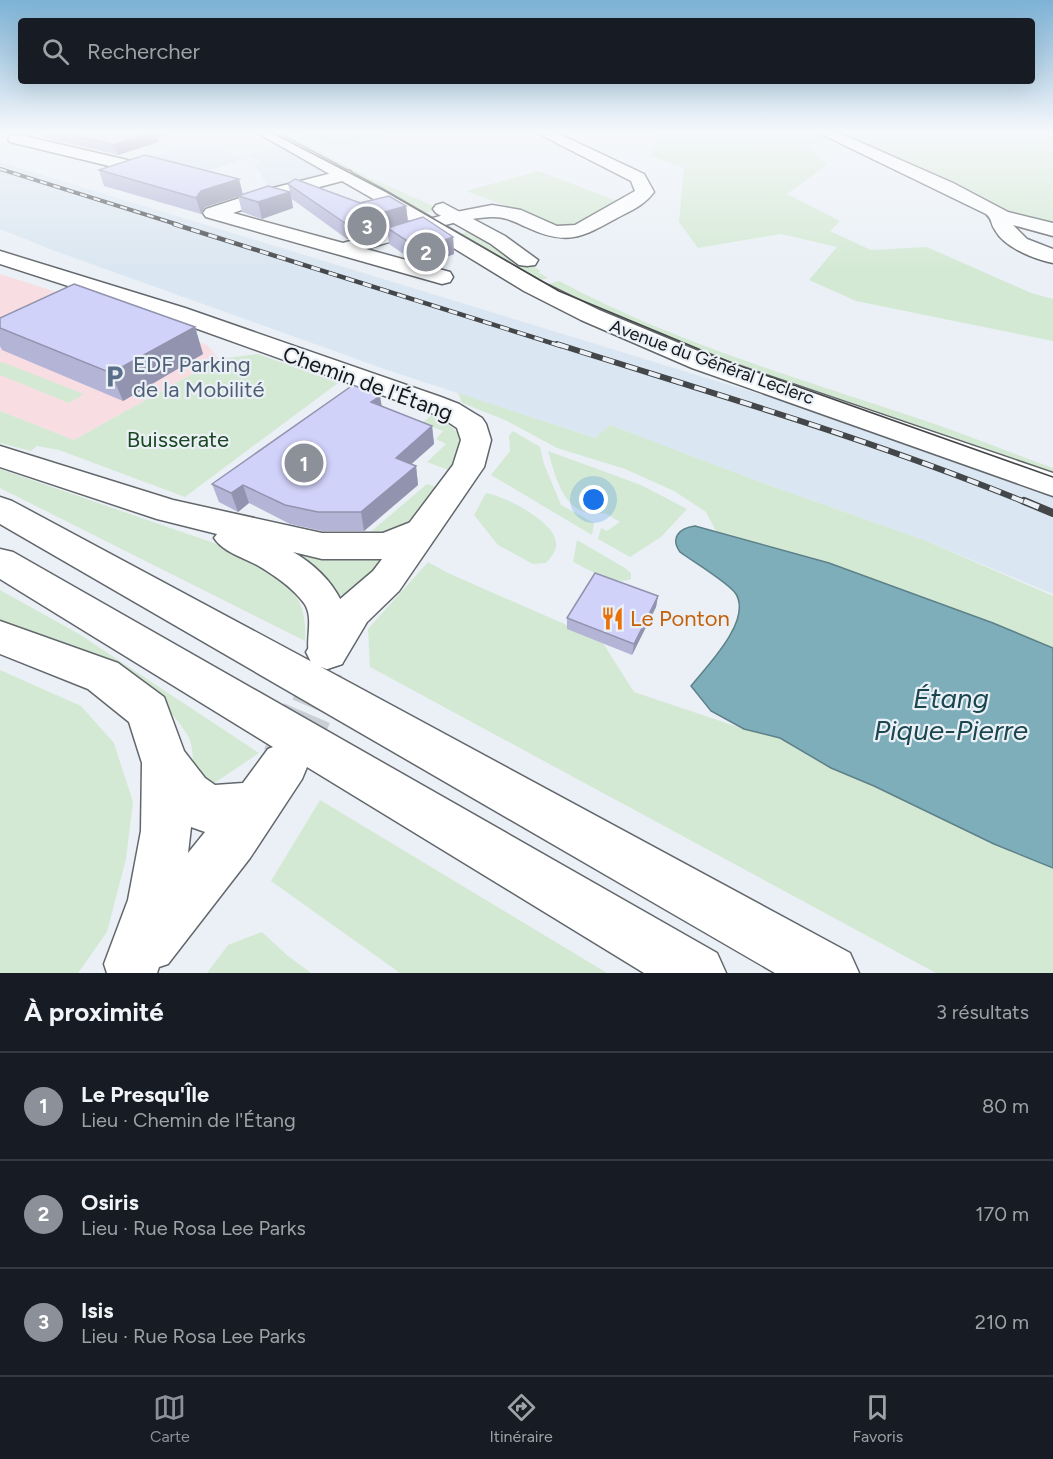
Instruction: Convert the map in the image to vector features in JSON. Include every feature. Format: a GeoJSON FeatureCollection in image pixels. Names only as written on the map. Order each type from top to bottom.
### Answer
{"type":"FeatureCollection","features":[{"type":"Feature","properties":{"kind":"main road"},"geometry":{"type":"LineString","coordinates":[[335,177],[267,195],[213,213],[442,277]]}},
{"type":"Feature","properties":{"kind":"main road","name":"Avenue du Général Leclerc"},"geometry":{"type":"LineString","coordinates":[[350,177],[423,208]]}},
{"type":"Feature","properties":{"kind":"main road","name":"Avenue du Général Leclerc"},"geometry":{"type":"LineString","coordinates":[[370,177],[423,208],[558,301],[701,362],[1053,485]]}},
{"type":"Feature","properties":{"kind":"main road"},"geometry":{"type":"LineString","coordinates":[[344,249],[423,208],[458,217],[502,211],[546,229],[567,232],[589,226],[637,199],[645,192],[637,177]]}},
{"type":"Feature","properties":{"kind":"main road"},"geometry":{"type":"LineString","coordinates":[[926,177],[993,210],[1002,218],[1030,222],[1053,230]]}},
{"type":"Feature","properties":{"kind":"main road","name":"Avenue du Général Leclerc"},"geometry":{"type":"LineString","coordinates":[[458,217],[524,258],[620,308],[666,328],[805,380],[1053,463]]}},
{"type":"Feature","properties":{"kind":"main road"},"geometry":{"type":"LineString","coordinates":[[1002,218],[1003,228],[1015,240],[1053,256]]}},
{"type":"Feature","properties":{"kind":"main road","name":"Chemin de l'Étang"},"geometry":{"type":"LineString","coordinates":[[0,257],[176,313],[449,410],[471,424],[476,440],[468,467],[386,580],[353,611],[327,652],[326,607],[304,578],[253,547],[169,511]]}},
{"type":"Feature","properties":{"kind":"main road"},"geometry":{"type":"LineString","coordinates":[[0,456],[169,511],[322,546],[387,546],[421,530]]}},
{"type":"Feature","properties":{"kind":"main road"},"geometry":{"type":"LineString","coordinates":[[0,509],[830,973]]}},
{"type":"Feature","properties":{"kind":"main road"},"geometry":{"type":"LineString","coordinates":[[0,562],[697,973]]}},
{"type":"Feature","properties":{"kind":"main road"},"geometry":{"type":"LineString","coordinates":[[0,637],[103,676],[148,711],[165,763],[166,831],[155,900],[129,969]]}},
{"type":"Feature","properties":{"kind":"main road"},"geometry":{"type":"LineString","coordinates":[[129,969],[232,840],[271,783],[236,808],[207,809],[188,794],[165,763]]}},
{"type":"Feature","properties":{"kind":"shaded area"},"geometry":{"type":"Polygon","coordinates":[[[0,177],[50,177],[815,411],[1053,496],[1053,594],[924,540],[768,485],[610,425],[595,438],[387,370],[55,251],[0,229],[0,177]]]}},
{"type":"Feature","properties":{"kind":"shaded area"},"geometry":{"type":"Polygon","coordinates":[[[263,177],[318,177],[270,188],[263,177]]]}},
{"type":"Feature","properties":{"kind":"shaded area"},"geometry":{"type":"Polygon","coordinates":[[[0,274],[207,345],[219,359],[74,440],[0,411],[0,274]]]}},
{"type":"Feature","properties":{"kind":"green space"},"geometry":{"type":"Polygon","coordinates":[[[349,177],[369,177],[440,209],[417,215],[349,177]]]}},
{"type":"Feature","properties":{"kind":"green space"},"geometry":{"type":"Polygon","coordinates":[[[516,177],[556,177],[619,202],[576,225],[563,227],[466,191],[516,177]]]}},
{"type":"Feature","properties":{"kind":"green space"},"geometry":{"type":"Polygon","coordinates":[[[683,177],[810,177],[787,194],[840,221],[830,231],[871,250],[927,247],[1031,293],[1053,299],[1053,341],[856,301],[809,280],[837,247],[781,234],[698,248],[679,222],[683,177]]]}},
{"type":"Feature","properties":{"kind":"green space"},"geometry":{"type":"Polygon","coordinates":[[[924,177],[1053,177],[1053,226],[1009,215],[924,177]]]}},
{"type":"Feature","properties":{"kind":"green space"},"geometry":{"type":"Polygon","coordinates":[[[470,231],[541,271],[538,272],[548,278],[532,283],[456,235],[470,231]]]}},
{"type":"Feature","properties":{"kind":"green space"},"geometry":{"type":"Polygon","coordinates":[[[559,281],[646,323],[691,341],[937,425],[1053,468],[1053,481],[702,359],[544,285],[559,281]]]}},
{"type":"Feature","properties":{"kind":"green space","name":"Buisserate"},"geometry":{"type":"Polygon","coordinates":[[[258,354],[338,383],[185,497],[59,450],[37,446],[31,451],[0,443],[0,411],[74,440],[219,359],[258,354]]]}},
{"type":"Feature","properties":{"kind":"green space"},"geometry":{"type":"Polygon","coordinates":[[[0,363],[84,394],[69,403],[0,375],[0,363]]]}},
{"type":"Feature","properties":{"kind":"green space"},"geometry":{"type":"Polygon","coordinates":[[[458,393],[595,438],[610,425],[768,485],[924,540],[1053,596],[1053,648],[993,623],[829,563],[717,533],[706,512],[674,491],[625,469],[557,448],[505,420],[462,403],[458,393]]]}},
{"type":"Feature","properties":{"kind":"green space"},"geometry":{"type":"Polygon","coordinates":[[[432,415],[450,426],[460,437],[460,451],[451,471],[427,462],[446,444],[436,439],[443,431],[422,423],[432,415]]]}},
{"type":"Feature","properties":{"kind":"green space"},"geometry":{"type":"Polygon","coordinates":[[[513,431],[540,447],[544,464],[561,505],[594,523],[592,535],[491,475],[510,451],[509,436],[513,431]]]}},
{"type":"Feature","properties":{"kind":"green space"},"geometry":{"type":"Polygon","coordinates":[[[548,451],[641,485],[687,509],[661,537],[630,557],[598,539],[601,528],[607,531],[620,522],[605,513],[580,510],[572,504],[559,486],[548,451]]]}},
{"type":"Feature","properties":{"kind":"green space"},"geometry":{"type":"Polygon","coordinates":[[[0,469],[260,559],[288,585],[300,603],[305,626],[305,641],[0,488],[0,469]]]}},
{"type":"Feature","properties":{"kind":"green space"},"geometry":{"type":"Polygon","coordinates":[[[427,484],[438,488],[408,521],[389,533],[378,536],[367,535],[427,484]]]}},
{"type":"Feature","properties":{"kind":"green space"},"geometry":{"type":"Polygon","coordinates":[[[486,493],[525,510],[544,523],[551,531],[556,546],[546,563],[533,564],[498,545],[474,515],[486,493]]]}},
{"type":"Feature","properties":{"kind":"green space"},"geometry":{"type":"Polygon","coordinates":[[[577,540],[625,568],[631,573],[631,579],[625,581],[610,579],[573,562],[577,540]]]}},
{"type":"Feature","properties":{"kind":"green space"},"geometry":{"type":"Polygon","coordinates":[[[275,541],[372,556],[381,560],[373,574],[363,584],[336,597],[275,541]]]}},
{"type":"Feature","properties":{"kind":"green space"},"geometry":{"type":"Polygon","coordinates":[[[428,562],[448,573],[601,640],[634,692],[744,729],[780,738],[831,768],[874,786],[994,844],[1053,868],[1053,973],[936,973],[370,667],[368,629],[428,562]]]}},
{"type":"Feature","properties":{"kind":"green space"},"geometry":{"type":"Polygon","coordinates":[[[0,590],[79,634],[259,753],[210,786],[194,772],[192,748],[188,736],[173,715],[153,697],[104,668],[0,628],[0,590]]]}},
{"type":"Feature","properties":{"kind":"green space"},"geometry":{"type":"Polygon","coordinates":[[[0,670],[81,706],[114,743],[133,802],[126,859],[107,932],[78,973],[0,973],[0,670]]]}},
{"type":"Feature","properties":{"kind":"green space"},"geometry":{"type":"Polygon","coordinates":[[[320,800],[607,973],[400,973],[271,881],[320,800]]]}},
{"type":"Feature","properties":{"kind":"green space"},"geometry":{"type":"Polygon","coordinates":[[[262,932],[311,973],[207,973],[228,945],[262,932]]]}},
{"type":"Feature","properties":{"kind":"water","name":"Étang Pique-Pierre"},"geometry":{"type":"Polygon","coordinates":[[[695,526],[829,563],[993,623],[1053,648],[1053,868],[994,844],[874,786],[831,768],[780,738],[744,729],[711,711],[691,686],[726,643],[738,617],[739,605],[732,589],[680,552],[677,547],[678,534],[684,529],[695,526]]]}},
{"type":"Feature","properties":{"kind":"building"},"geometry":{"type":"Polygon","coordinates":[[[125,177],[239,179],[201,191],[196,198],[125,177]]]}},
{"type":"Feature","properties":{"kind":"building"},"geometry":{"type":"Polygon","coordinates":[[[295,179],[360,203],[389,196],[406,206],[345,223],[288,184],[295,179]]]}},
{"type":"Feature","properties":{"kind":"building"},"geometry":{"type":"Polygon","coordinates":[[[268,186],[290,192],[258,202],[238,196],[268,186]]]}},
{"type":"Feature","properties":{"kind":"building"},"geometry":{"type":"Polygon","coordinates":[[[423,217],[453,237],[427,246],[409,242],[387,228],[423,217]]]}},
{"type":"Feature","properties":{"kind":"building"},"geometry":{"type":"Polygon","coordinates":[[[74,284],[195,327],[111,373],[0,328],[0,318],[74,284]]]}},
{"type":"Feature","properties":{"kind":"building"},"geometry":{"type":"Polygon","coordinates":[[[353,385],[380,396],[371,402],[432,426],[396,458],[416,466],[361,512],[318,512],[285,505],[243,485],[231,493],[212,484],[353,385]]]}},
{"type":"Feature","properties":{"kind":"building","name":"Le Ponton"},"geometry":{"type":"Polygon","coordinates":[[[595,573],[658,596],[634,644],[567,618],[595,573]]]}},
{"type":"Feature","properties":{"kind":"tunnel"},"geometry":{"type":"LineString","coordinates":[[310,707],[321,681],[325,662]]}},
{"type":"Feature","properties":{"kind":"tunnel"},"geometry":{"type":"LineString","coordinates":[[287,759],[310,706]]}},
{"type":"Feature","properties":{"kind":"tram line"},"geometry":{"type":"LineString","coordinates":[[359,177],[559,291],[737,365],[1053,477]]}},
{"type":"Feature","properties":{"kind":"railway"},"geometry":{"type":"LineString","coordinates":[[27,177],[179,225]]}},
{"type":"Feature","properties":{"kind":"railway"},"geometry":{"type":"LineString","coordinates":[[174,224],[561,346]]}},
{"type":"Feature","properties":{"kind":"railway"},"geometry":{"type":"LineString","coordinates":[[557,344],[852,438],[1027,503]]}},
{"type":"Feature","properties":{"kind":"railway"},"geometry":{"type":"LineString","coordinates":[[1024,501],[1053,513]]}},
{"type":"Feature","properties":{"kind":"place","name":"Isis"},"geometry":{"type":"Point","coordinates":[367,226]}},
{"type":"Feature","properties":{"kind":"place","name":"Osiris"},"geometry":{"type":"Point","coordinates":[426,252]}},
{"type":"Feature","properties":{"kind":"place","name":"EDF Parking de la Mobilité"},"geometry":{"type":"Point","coordinates":[115,377]}},
{"type":"Feature","properties":{"kind":"place","name":"Le Presqu'Île"},"geometry":{"type":"Point","coordinates":[304,463]}},
{"type":"Feature","properties":{"kind":"place","name":"Le Ponton"},"geometry":{"type":"Point","coordinates":[612,618]}}]}
